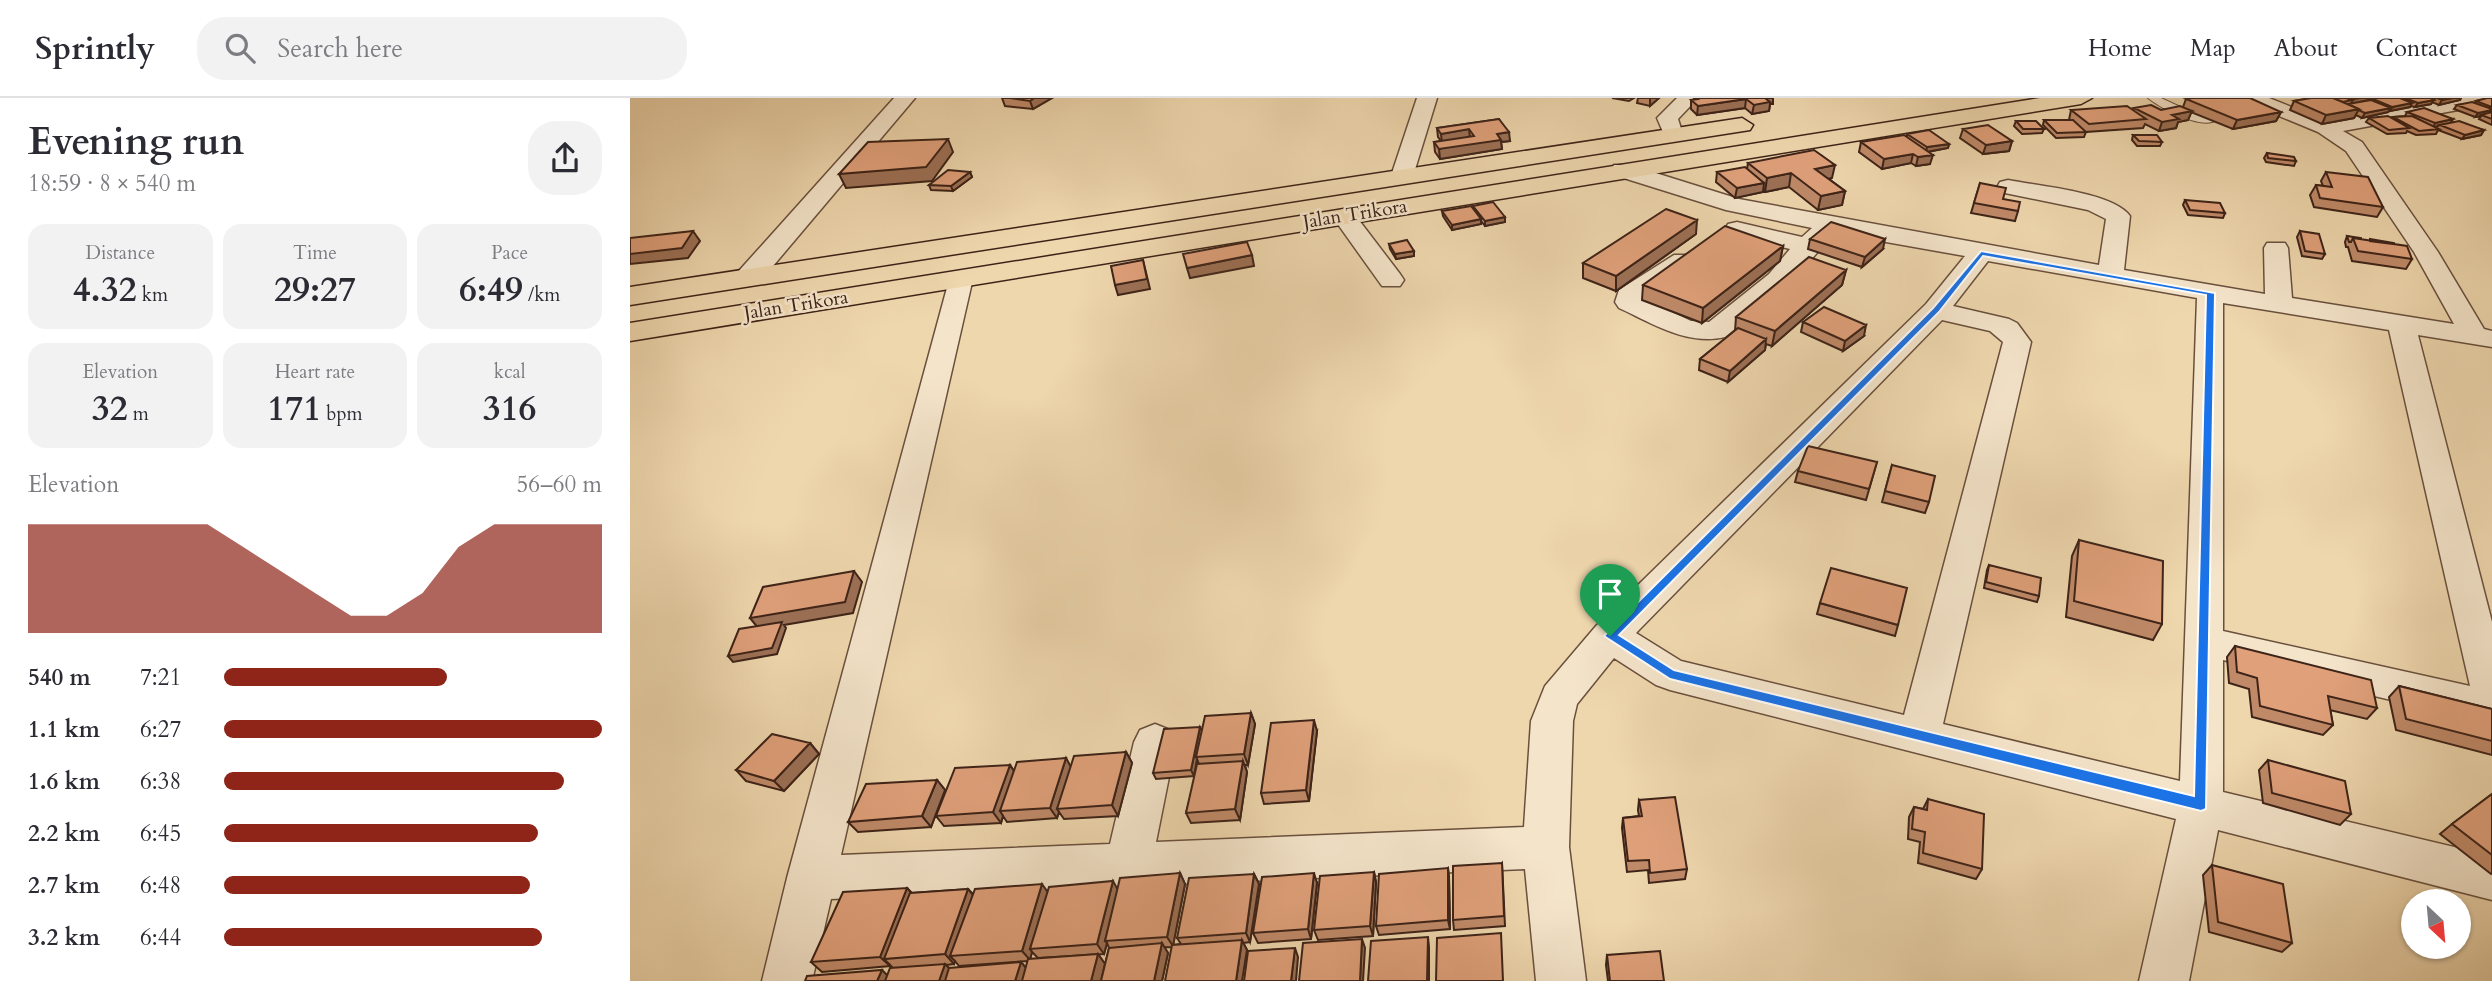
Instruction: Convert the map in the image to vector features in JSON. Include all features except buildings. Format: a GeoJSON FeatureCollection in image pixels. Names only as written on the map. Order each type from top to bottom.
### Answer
{"type":"FeatureCollection","features":[{"type":"Feature","properties":{"kind":"main road","name":"Jalan Trikora"},"geometry":{"type":"LineString","coordinates":[[630,332],[2081,98]]}},
{"type":"Feature","properties":{"kind":"main road","name":"Jalan Trikora"},"geometry":{"type":"LineString","coordinates":[[630,296],[1765,121]]}},
{"type":"Feature","properties":{"kind":"main road"},"geometry":{"type":"LineString","coordinates":[[1482,164],[1502,190]]}},
{"type":"Feature","properties":{"kind":"street"},"geometry":{"type":"LineString","coordinates":[[746,278],[759,267],[905,98]]}},
{"type":"Feature","properties":{"kind":"street"},"geometry":{"type":"LineString","coordinates":[[1402,176],[1427,98]]}},
{"type":"Feature","properties":{"kind":"street"},"geometry":{"type":"LineString","coordinates":[[1673,135],[1667,118],[1688,98]]}},
{"type":"Feature","properties":{"kind":"street"},"geometry":{"type":"LineString","coordinates":[[2325,128],[2491,98]]}},
{"type":"Feature","properties":{"kind":"street"},"geometry":{"type":"LineString","coordinates":[[2248,103],[2325,128],[2354,146],[2484,338]]}},
{"type":"Feature","properties":{"kind":"street"},"geometry":{"type":"LineString","coordinates":[[1622,170],[1734,205],[1830,224],[2210,293],[2484,338]]}},
{"type":"Feature","properties":{"kind":"street"},"geometry":{"type":"LineString","coordinates":[[2008,187],[2095,204],[2118,216],[2110,275]]}},
{"type":"Feature","properties":{"kind":"street"},"geometry":{"type":"LineString","coordinates":[[1344,216],[1391,280]]}},
{"type":"Feature","properties":{"kind":"street"},"geometry":{"type":"LineString","coordinates":[[1807,246],[1744,229],[1728,230],[1628,296],[1629,302],[1686,330],[1715,331],[1779,280],[1807,246],[1830,224]]}},
{"type":"Feature","properties":{"kind":"street"},"geometry":{"type":"LineString","coordinates":[[2276,248],[2279,305]]}},
{"type":"Feature","properties":{"kind":"street"},"geometry":{"type":"LineString","coordinates":[[1561,981],[1546,847],[1552,722],[1559,698],[1610,636],[1936,310],[1981,253]]}},
{"type":"Feature","properties":{"kind":"street"},"geometry":{"type":"LineString","coordinates":[[786,981],[960,278]]}},
{"type":"Feature","properties":{"kind":"street"},"geometry":{"type":"LineString","coordinates":[[2164,981],[2201,804],[2210,293]]}},
{"type":"Feature","properties":{"kind":"street"},"geometry":{"type":"LineString","coordinates":[[1919,737],[2017,342],[2013,334],[1999,325],[1936,310]]}},
{"type":"Feature","properties":{"kind":"street"},"geometry":{"type":"LineString","coordinates":[[2402,324],[2431,438],[2462,588],[2492,693]]}},
{"type":"Feature","properties":{"kind":"street"},"geometry":{"type":"LineString","coordinates":[[1610,636],[1670,674],[2492,878]]}},
{"type":"Feature","properties":{"kind":"street"},"geometry":{"type":"LineString","coordinates":[[2204,641],[2492,707]]}},
{"type":"Feature","properties":{"kind":"street"},"geometry":{"type":"LineString","coordinates":[[1128,865],[1155,742]]}},
{"type":"Feature","properties":{"kind":"street"},"geometry":{"type":"LineString","coordinates":[[810,878],[1546,847]]}},
{"type":"Feature","properties":{"kind":"lane"},"geometry":{"type":"LineString","coordinates":[[2153,98],[2198,119],[2212,120]]}},
{"type":"Feature","properties":{"kind":"route"},"geometry":{"type":"LineString","coordinates":[[1981,253],[2210,293],[2201,804],[1670,674],[1610,636],[1936,310],[1981,253]]}}]}
